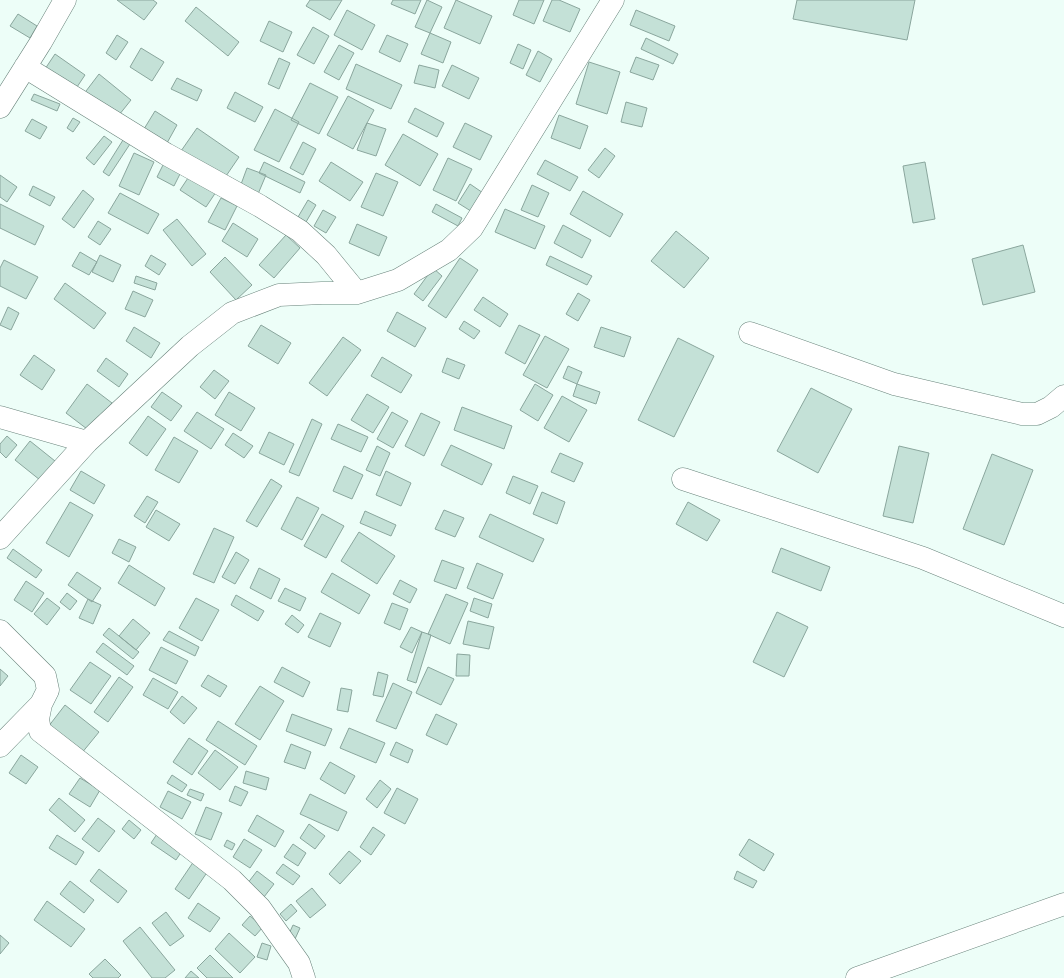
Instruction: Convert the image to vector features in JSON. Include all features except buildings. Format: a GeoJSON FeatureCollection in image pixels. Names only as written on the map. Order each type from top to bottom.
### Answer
{"type":"FeatureCollection","features":[{"type":"Feature","properties":{"kind":"street"},"geometry":{"type":"LineString","coordinates":[[0,107],[41,42],[65,0]]}},
{"type":"Feature","properties":{"kind":"street"},"geometry":{"type":"LineString","coordinates":[[0,538],[87,442],[190,346],[232,313],[279,295],[357,292],[398,280],[449,250],[472,228],[613,0]]}},
{"type":"Feature","properties":{"kind":"street"},"geometry":{"type":"LineString","coordinates":[[25,67],[166,154],[260,206],[300,231],[326,255],[357,292]]}},
{"type":"Feature","properties":{"kind":"street"},"geometry":{"type":"LineString","coordinates":[[750,333],[894,384],[1022,414],[1037,414],[1051,407],[1064,396]]}},
{"type":"Feature","properties":{"kind":"street"},"geometry":{"type":"LineString","coordinates":[[0,418],[87,442]]}},
{"type":"Feature","properties":{"kind":"street"},"geometry":{"type":"LineString","coordinates":[[683,479],[923,558],[1064,616]]}},
{"type":"Feature","properties":{"kind":"street"},"geometry":{"type":"LineString","coordinates":[[0,631],[45,676],[48,690],[41,704],[38,719],[40,731],[232,880],[265,914],[300,963],[304,978]]}},
{"type":"Feature","properties":{"kind":"street"},"geometry":{"type":"LineString","coordinates":[[0,746],[41,704]]}},
{"type":"Feature","properties":{"kind":"street"},"geometry":{"type":"LineString","coordinates":[[857,978],[1064,904]]}}]}
